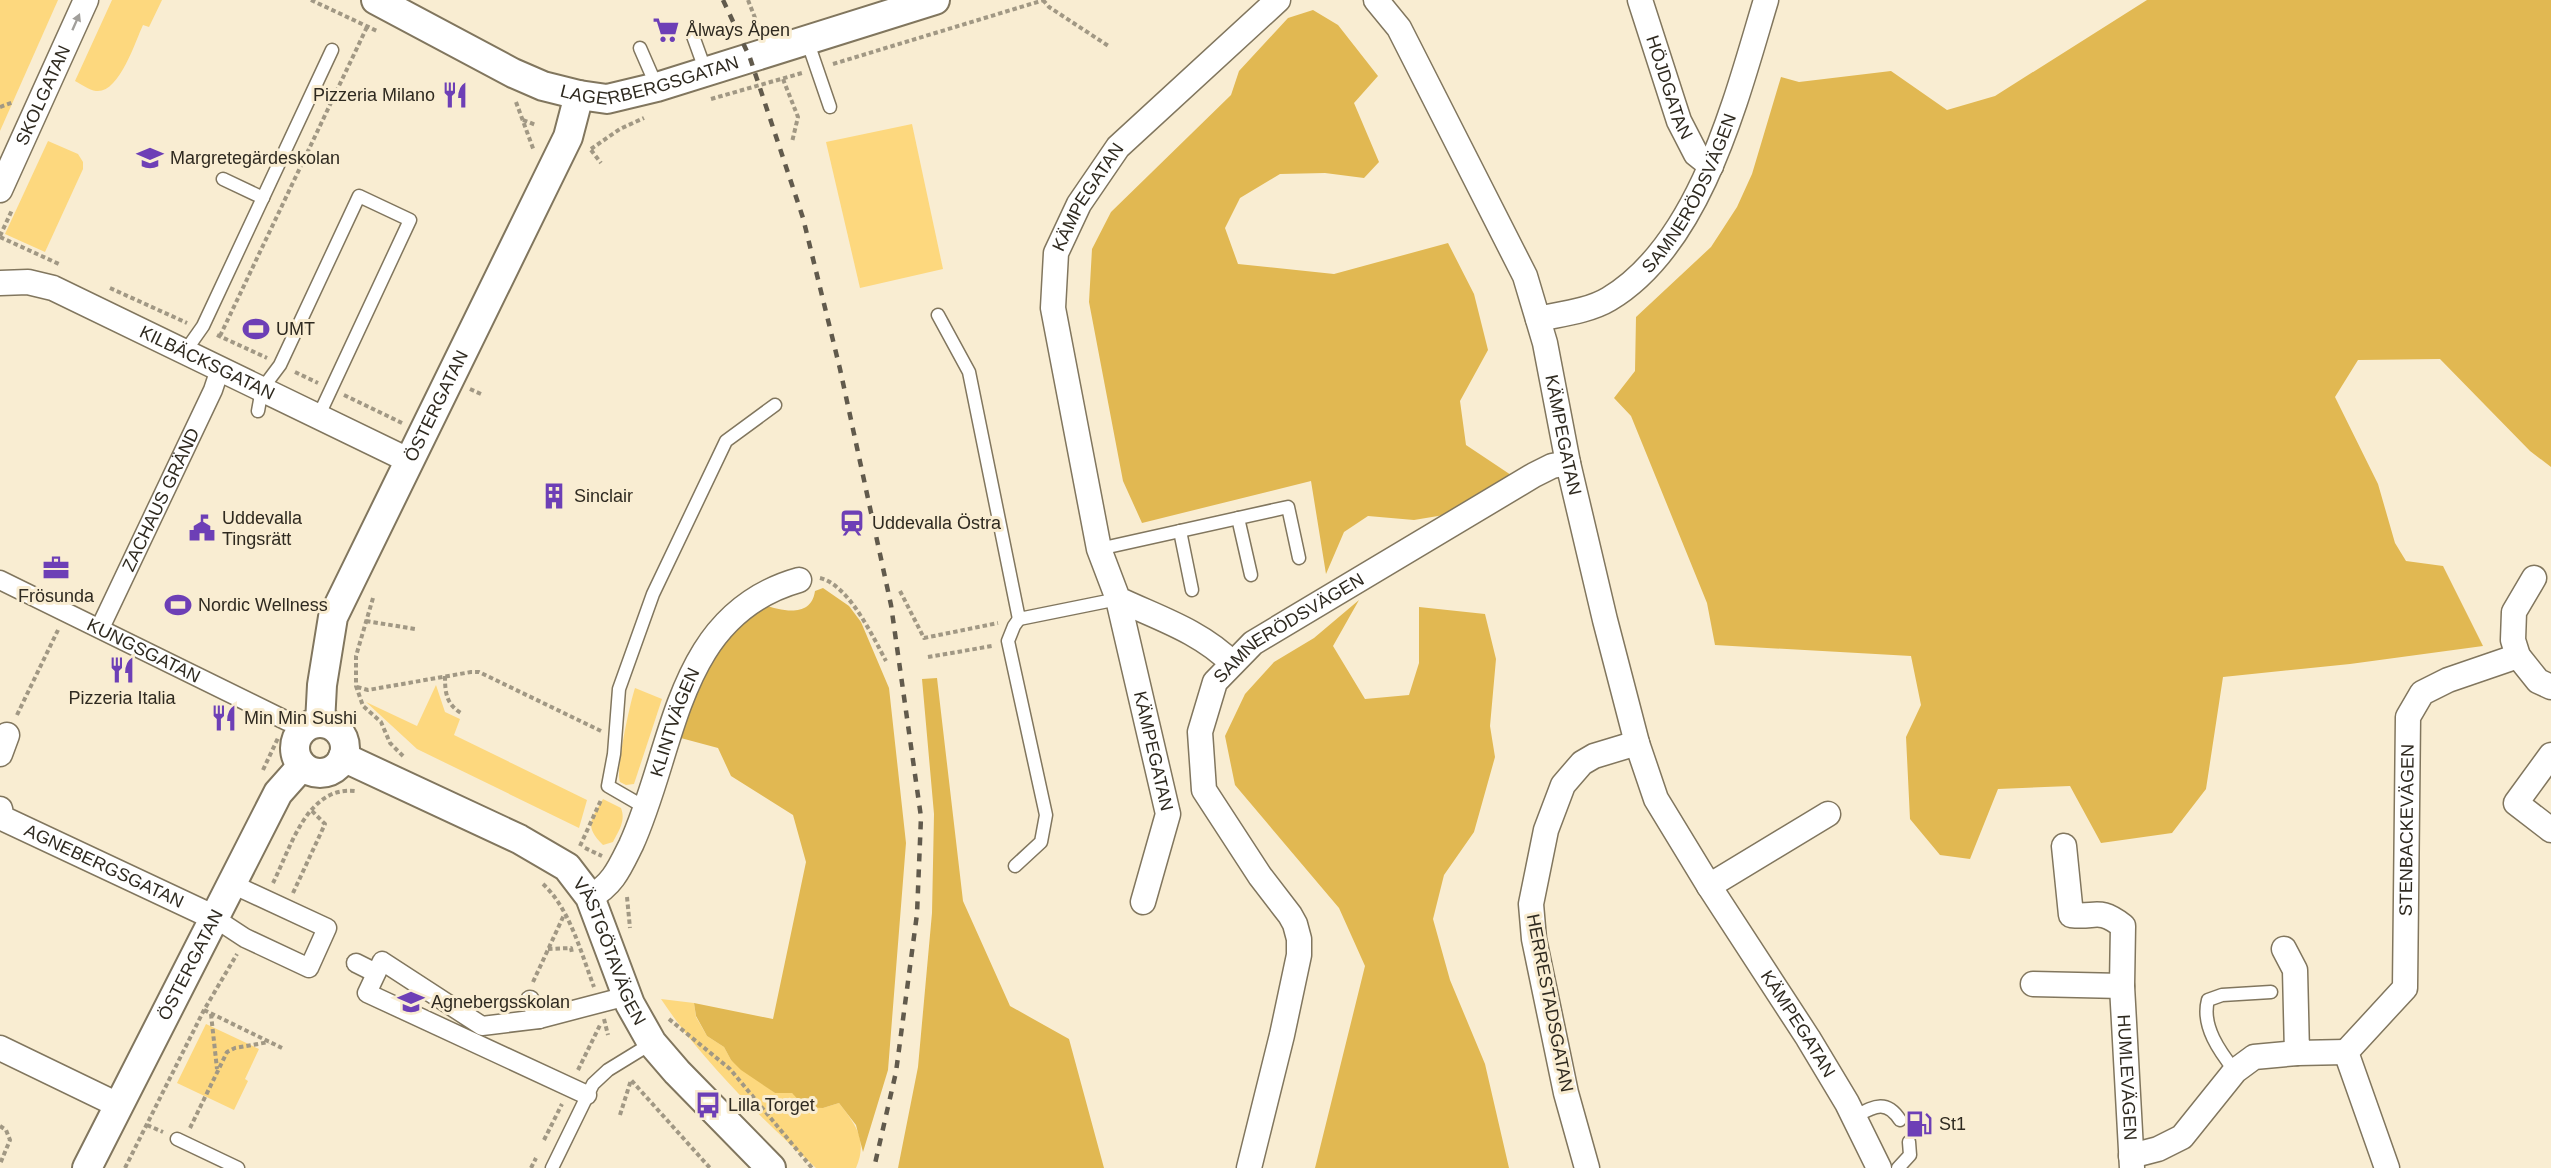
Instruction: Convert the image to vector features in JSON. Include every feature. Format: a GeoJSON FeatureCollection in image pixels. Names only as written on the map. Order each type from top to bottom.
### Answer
{"type":"FeatureCollection","features":[{"type":"Feature","properties":{"kind":"street","name":"SKOLGATAN"},"geometry":{"type":"LineString","coordinates":[[0,190],[86,0]]}},
{"type":"Feature","properties":{"kind":"street","name":"LAGERBERGSGATAN"},"geometry":{"type":"LineString","coordinates":[[376,0],[513,73],[543,86],[608,99],[657,87],[707,86],[807,40],[935,0]]}},
{"type":"Feature","properties":{"kind":"street","name":"KÄMPEGATAN"},"geometry":{"type":"LineString","coordinates":[[1143,902],[1168,814],[1118,599],[1099,549],[1053,308],[1056,253],[1079,204],[1118,147],[1278,0]]}},
{"type":"Feature","properties":{"kind":"street","name":"KÄMPEGATAN"},"geometry":{"type":"LineString","coordinates":[[1376,0],[1399,28],[1525,276],[1538,319],[1568,463],[1637,743],[1656,799],[1709,886],[1808,1038],[1854,1117],[1879,1168]]}},
{"type":"Feature","properties":{"kind":"street","name":"HÖJDGATAN"},"geometry":{"type":"LineString","coordinates":[[1640,0],[1679,121],[1696,154],[1711,166]]}},
{"type":"Feature","properties":{"kind":"street","name":"SAMNERÖDSVÄGEN"},"geometry":{"type":"LineString","coordinates":[[1538,319],[1591,307],[1608,300],[1649,266],[1684,218],[1711,166],[1742,80],[1766,0]]}},
{"type":"Feature","properties":{"kind":"street","name":"ÖSTERGATAN"},"geometry":{"type":"LineString","coordinates":[[320,723],[322,685],[333,617],[568,137],[579,95]]}},
{"type":"Feature","properties":{"kind":"street","name":"KILBÄCKSGATAN"},"geometry":{"type":"LineString","coordinates":[[0,283],[28,282],[53,288],[220,369],[260,400],[319,415],[410,461]]}},
{"type":"Feature","properties":{"kind":"street","name":"ZACHAUS GRÄND"},"geometry":{"type":"LineString","coordinates":[[100,628],[213,390],[220,369]]}},
{"type":"Feature","properties":{"kind":"street","name":"SAMNERÖDSVÄGEN"},"geometry":{"type":"LineString","coordinates":[[1249,1168],[1299,955],[1296,924],[1260,876],[1204,790],[1200,732],[1215,682],[1253,643],[1534,475],[1552,466],[1568,463]]}},
{"type":"Feature","properties":{"kind":"street"},"geometry":{"type":"LineString","coordinates":[[2534,578],[2514,612],[2513,640],[2518,656],[2538,681],[2551,687]]}},
{"type":"Feature","properties":{"kind":"street","name":"KUNGSGATAN"},"geometry":{"type":"LineString","coordinates":[[0,580],[287,721]]}},
{"type":"Feature","properties":{"kind":"street","name":"KLINTVÄGEN"},"geometry":{"type":"LineString","coordinates":[[590,897],[605,889],[620,867],[646,808],[680,697],[708,646],[723,626],[753,599],[778,586],[799,580]]}},
{"type":"Feature","properties":{"kind":"street"},"geometry":{"type":"LineString","coordinates":[[1118,599],[1188,629],[1232,663]]}},
{"type":"Feature","properties":{"kind":"street","name":"STENBACKEVÄGEN"},"geometry":{"type":"LineString","coordinates":[[2346,1053],[2405,988],[2408,717],[2422,693],[2448,680],[2518,656]]}},
{"type":"Feature","properties":{"kind":"street"},"geometry":{"type":"LineString","coordinates":[[320,723],[335,729],[340,734],[344,749],[343,757],[333,770],[317,773],[302,766],[297,759],[295,742],[304,728],[320,723]]}},
{"type":"Feature","properties":{"kind":"street","name":"HERRESTADSGATAN"},"geometry":{"type":"LineString","coordinates":[[1587,1168],[1557,1047],[1534,939],[1531,904],[1546,830],[1563,785],[1582,763],[1594,756],[1637,743]]}},
{"type":"Feature","properties":{"kind":"street"},"geometry":{"type":"LineString","coordinates":[[2551,755],[2516,803],[2551,830]]}},
{"type":"Feature","properties":{"kind":"street","name":"VÄSTGÖTAVÄGEN"},"geometry":{"type":"LineString","coordinates":[[343,757],[369,781],[519,839],[567,867],[590,897],[627,996],[652,1043],[677,1072],[771,1168]]}},
{"type":"Feature","properties":{"kind":"street","name":"ÖSTERGATAN"},"geometry":{"type":"LineString","coordinates":[[87,1168],[230,883],[278,793],[302,766]]}},
{"type":"Feature","properties":{"kind":"street","name":"AGNEBERGSGATAN"},"geometry":{"type":"LineString","coordinates":[[0,809],[2,818],[213,917]]}},
{"type":"Feature","properties":{"kind":"street"},"geometry":{"type":"LineString","coordinates":[[1709,886],[1828,814]]}},
{"type":"Feature","properties":{"kind":"street","name":"HUMLEVÄGEN"},"geometry":{"type":"LineString","coordinates":[[2064,846],[2071,915],[2100,913],[2122,926],[2122,986],[2132,1162]]}},
{"type":"Feature","properties":{"kind":"street"},"geometry":{"type":"LineString","coordinates":[[213,917],[245,938],[309,968],[321,947],[327,928],[287,906],[264,899],[230,883]]}},
{"type":"Feature","properties":{"kind":"street"},"geometry":{"type":"LineString","coordinates":[[2284,949],[2295,970],[2297,1053]]}},
{"type":"Feature","properties":{"kind":"street"},"geometry":{"type":"LineString","coordinates":[[587,1095],[478,1034],[382,961],[367,993],[478,1034],[627,996]]}},
{"type":"Feature","properties":{"kind":"street"},"geometry":{"type":"LineString","coordinates":[[356,963],[376,973]]}},
{"type":"Feature","properties":{"kind":"street"},"geometry":{"type":"LineString","coordinates":[[2033,984],[2122,986]]}},
{"type":"Feature","properties":{"kind":"street"},"geometry":{"type":"LineString","coordinates":[[530,1000],[538,1019]]}},
{"type":"Feature","properties":{"kind":"street"},"geometry":{"type":"LineString","coordinates":[[0,1048],[118,1105]]}},
{"type":"Feature","properties":{"kind":"street"},"geometry":{"type":"LineString","coordinates":[[2132,1162],[2182,1137],[2235,1071],[2254,1058],[2297,1053],[2346,1053],[2387,1168]]}},
{"type":"Feature","properties":{"kind":"lane"},"geometry":{"type":"LineString","coordinates":[[693,36],[707,86]]}},
{"type":"Feature","properties":{"kind":"lane"},"geometry":{"type":"LineString","coordinates":[[807,40],[830,107]]}},
{"type":"Feature","properties":{"kind":"lane"},"geometry":{"type":"LineString","coordinates":[[640,48],[657,87]]}},
{"type":"Feature","properties":{"kind":"lane"},"geometry":{"type":"LineString","coordinates":[[184,353],[202,329],[332,50]]}},
{"type":"Feature","properties":{"kind":"lane"},"geometry":{"type":"LineString","coordinates":[[223,179],[263,198]]}},
{"type":"Feature","properties":{"kind":"lane"},"geometry":{"type":"LineString","coordinates":[[260,400],[280,365],[359,196],[410,220],[319,415]]}},
{"type":"Feature","properties":{"kind":"lane"},"geometry":{"type":"LineString","coordinates":[[938,315],[969,372],[1019,619]]}},
{"type":"Feature","properties":{"kind":"lane"},"geometry":{"type":"LineString","coordinates":[[646,808],[608,786],[616,735],[619,689],[626,664],[653,594],[726,441],[775,405]]}},
{"type":"Feature","properties":{"kind":"lane"},"geometry":{"type":"LineString","coordinates":[[1099,549],[1288,507],[1299,558]]}},
{"type":"Feature","properties":{"kind":"lane"},"geometry":{"type":"LineString","coordinates":[[1238,518],[1251,575]]}},
{"type":"Feature","properties":{"kind":"lane"},"geometry":{"type":"LineString","coordinates":[[1180,531],[1192,590]]}},
{"type":"Feature","properties":{"kind":"lane"},"geometry":{"type":"LineString","coordinates":[[1015,866],[1041,842],[1046,824],[1045,806],[1008,641],[1019,619],[1118,599]]}},
{"type":"Feature","properties":{"kind":"lane"},"geometry":{"type":"LineString","coordinates":[[2235,1071],[2222,1054],[2210,1029],[2206,1010],[2208,1000],[2222,995],[2271,992]]}},
{"type":"Feature","properties":{"kind":"lane"},"geometry":{"type":"LineString","coordinates":[[552,1168],[593,1084],[608,1070],[652,1043]]}},
{"type":"Feature","properties":{"kind":"lane"},"geometry":{"type":"LineString","coordinates":[[1854,1117],[1869,1110],[1888,1107],[1893,1109],[1900,1120]]}},
{"type":"Feature","properties":{"kind":"lane"},"geometry":{"type":"LineString","coordinates":[[180,1140],[238,1168]]}},
{"type":"Feature","properties":{"kind":"lane"},"geometry":{"type":"LineString","coordinates":[[1898,1168],[1910,1155],[1909,1142]]}},
{"type":"Feature","properties":{"kind":"path"},"geometry":{"type":"LineString","coordinates":[[748,0],[759,28]]}},
{"type":"Feature","properties":{"kind":"path"},"geometry":{"type":"LineString","coordinates":[[707,86],[783,79],[1044,0],[1049,7],[1110,47]]}},
{"type":"Feature","properties":{"kind":"path"},"geometry":{"type":"LineString","coordinates":[[220,336],[367,27]]}},
{"type":"Feature","properties":{"kind":"path"},"geometry":{"type":"LineString","coordinates":[[783,79],[798,117],[792,141]]}},
{"type":"Feature","properties":{"kind":"path"},"geometry":{"type":"LineString","coordinates":[[0,107],[18,101]]}},
{"type":"Feature","properties":{"kind":"path"},"geometry":{"type":"LineString","coordinates":[[584,159],[591,150],[620,129],[653,115]]}},
{"type":"Feature","properties":{"kind":"path"},"geometry":{"type":"LineString","coordinates":[[523,120],[536,126]]}},
{"type":"Feature","properties":{"kind":"path"},"geometry":{"type":"LineString","coordinates":[[591,150],[601,163]]}},
{"type":"Feature","properties":{"kind":"path"},"geometry":{"type":"LineString","coordinates":[[465,397],[470,388],[481,394]]}},
{"type":"Feature","properties":{"kind":"path"},"geometry":{"type":"LineString","coordinates":[[799,580],[823,578],[835,584],[860,615],[886,662]]}},
{"type":"Feature","properties":{"kind":"path"},"geometry":{"type":"LineString","coordinates":[[900,591],[924,638],[1019,619]]}},
{"type":"Feature","properties":{"kind":"path"},"geometry":{"type":"LineString","coordinates":[[374,592],[356,656],[356,687],[363,706],[381,722],[390,743]]}},
{"type":"Feature","properties":{"kind":"path"},"geometry":{"type":"LineString","coordinates":[[4,745],[67,612]]}},
{"type":"Feature","properties":{"kind":"path"},"geometry":{"type":"LineString","coordinates":[[366,621],[415,629]]}},
{"type":"Feature","properties":{"kind":"path"},"geometry":{"type":"LineString","coordinates":[[928,657],[994,646]]}},
{"type":"Feature","properties":{"kind":"path"},"geometry":{"type":"LineString","coordinates":[[356,687],[368,690],[479,672],[607,734],[616,735]]}},
{"type":"Feature","properties":{"kind":"path"},"geometry":{"type":"LineString","coordinates":[[445,676],[445,693],[450,704],[461,712]]}},
{"type":"Feature","properties":{"kind":"path"},"geometry":{"type":"LineString","coordinates":[[262,772],[287,721]]}},
{"type":"Feature","properties":{"kind":"path"},"geometry":{"type":"LineString","coordinates":[[264,899],[310,809],[321,799],[335,792],[369,781]]}},
{"type":"Feature","properties":{"kind":"path"},"geometry":{"type":"LineString","coordinates":[[608,786],[580,846],[629,872],[627,907],[630,932]]}},
{"type":"Feature","properties":{"kind":"path"},"geometry":{"type":"LineString","coordinates":[[287,906],[325,824],[310,809]]}},
{"type":"Feature","properties":{"kind":"path"},"geometry":{"type":"LineString","coordinates":[[540,881],[549,890],[576,939],[600,1003],[608,1035]]}},
{"type":"Feature","properties":{"kind":"path"},"geometry":{"type":"LineString","coordinates":[[530,1000],[531,988],[564,915]]}},
{"type":"Feature","properties":{"kind":"path"},"geometry":{"type":"LineString","coordinates":[[124,1168],[204,1010],[245,938]]}},
{"type":"Feature","properties":{"kind":"path"},"geometry":{"type":"LineString","coordinates":[[548,949],[571,948],[572,953]]}},
{"type":"Feature","properties":{"kind":"path"},"geometry":{"type":"LineString","coordinates":[[204,1010],[282,1048]]}},
{"type":"Feature","properties":{"kind":"path"},"geometry":{"type":"LineString","coordinates":[[211,1014],[217,1070]]}},
{"type":"Feature","properties":{"kind":"path"},"geometry":{"type":"LineString","coordinates":[[667,1017],[730,1069],[812,1168]]}},
{"type":"Feature","properties":{"kind":"path"},"geometry":{"type":"LineString","coordinates":[[180,1140],[224,1056],[230,1049],[269,1042]]}},
{"type":"Feature","properties":{"kind":"path"},"geometry":{"type":"LineString","coordinates":[[620,1115],[631,1080],[710,1168]]}},
{"type":"Feature","properties":{"kind":"path"},"geometry":{"type":"LineString","coordinates":[[0,1126],[6,1130],[10,1140],[0,1164]]}},
{"type":"Feature","properties":{"kind":"shaded area"},"geometry":{"type":"Polygon","coordinates":[[[0,0],[58,0],[0,131],[0,0]]]}},
{"type":"Feature","properties":{"kind":"shaded area"},"geometry":{"type":"Polygon","coordinates":[[[112,0],[162,0],[149,27],[143,25],[119,76],[104,90],[96,91],[75,81],[112,0]]]}},
{"type":"Feature","properties":{"kind":"shaded area"},"geometry":{"type":"Polygon","coordinates":[[[2147,0],[2551,0],[2551,467],[2530,451],[2440,359],[2358,360],[2335,397],[2378,484],[2395,543],[2406,561],[2443,566],[2483,646],[2350,664],[2223,677],[2206,789],[2172,833],[2101,843],[2070,786],[1998,789],[1970,859],[1940,855],[1910,819],[1906,737],[1921,705],[1911,656],[1715,645],[1707,603],[1631,416],[1614,398],[1635,371],[1636,317],[1711,247],[1737,207],[1752,174],[1781,77],[1799,82],[1891,71],[1947,110],[1995,96],[2147,0]]]}},
{"type":"Feature","properties":{"kind":"shaded area"},"geometry":{"type":"Polygon","coordinates":[[[1313,10],[1338,25],[1378,76],[1354,103],[1379,162],[1364,178],[1325,173],[1280,174],[1240,198],[1225,228],[1238,264],[1334,274],[1448,243],[1474,294],[1488,350],[1460,401],[1466,445],[1511,475],[1444,515],[1414,520],[1368,516],[1344,532],[1326,574],[1311,481],[1142,523],[1123,481],[1089,302],[1092,249],[1111,212],[1231,95],[1239,71],[1288,18],[1313,10]]]}},
{"type":"Feature","properties":{"kind":"shaded area"},"geometry":{"type":"Polygon","coordinates":[[[912,124],[943,269],[860,288],[826,142],[912,124]]]}},
{"type":"Feature","properties":{"kind":"shaded area"},"geometry":{"type":"Polygon","coordinates":[[[48,141],[78,154],[83,162],[83,169],[45,252],[5,234],[48,141]]]}},
{"type":"Feature","properties":{"kind":"shaded area"},"geometry":{"type":"Polygon","coordinates":[[[823,588],[849,606],[861,622],[889,688],[906,843],[888,1070],[863,1152],[856,1125],[839,1103],[823,1108],[805,1107],[792,1093],[775,1093],[741,1070],[731,1060],[724,1047],[707,1036],[696,1016],[694,1003],[773,1019],[806,862],[793,815],[731,776],[718,748],[677,737],[687,698],[731,633],[764,605],[787,610],[802,609],[812,600],[815,591],[823,588]]]}},
{"type":"Feature","properties":{"kind":"shaded area"},"geometry":{"type":"Polygon","coordinates":[[[1359,600],[1333,646],[1365,699],[1409,695],[1419,663],[1419,607],[1485,614],[1496,659],[1490,726],[1495,757],[1474,832],[1444,875],[1433,919],[1450,980],[1485,1064],[1509,1168],[1315,1168],[1365,966],[1339,908],[1235,785],[1225,736],[1245,694],[1274,662],[1314,638],[1359,600]]]}},
{"type":"Feature","properties":{"kind":"shaded area"},"geometry":{"type":"Polygon","coordinates":[[[937,678],[963,901],[1010,1006],[1069,1039],[1104,1168],[898,1168],[918,1067],[932,913],[934,814],[922,679],[937,678]]]}},
{"type":"Feature","properties":{"kind":"shaded area"},"geometry":{"type":"Polygon","coordinates":[[[436,685],[445,712],[460,719],[454,735],[587,800],[579,828],[417,749],[366,702],[417,726],[436,685]]]}},
{"type":"Feature","properties":{"kind":"shaded area"},"geometry":{"type":"Polygon","coordinates":[[[635,688],[662,699],[634,784],[626,785],[620,782],[621,751],[635,688]]]}},
{"type":"Feature","properties":{"kind":"shaded area"},"geometry":{"type":"Polygon","coordinates":[[[603,799],[621,808],[623,817],[613,842],[603,845],[593,833],[591,823],[603,799]]]}},
{"type":"Feature","properties":{"kind":"shaded area"},"geometry":{"type":"Polygon","coordinates":[[[661,999],[694,1003],[696,1017],[707,1036],[724,1047],[731,1060],[775,1093],[792,1093],[823,1108],[839,1103],[851,1118],[858,1133],[861,1149],[856,1168],[816,1168],[733,1088],[695,1045],[661,999]]]}},
{"type":"Feature","properties":{"kind":"shaded area"},"geometry":{"type":"Polygon","coordinates":[[[206,1024],[259,1049],[245,1079],[248,1081],[234,1110],[177,1083],[206,1024]]]}},
{"type":"Feature","properties":{"kind":"railway"},"geometry":{"type":"LineString","coordinates":[[723,0],[750,58],[803,218],[840,369],[891,605],[921,817],[917,914],[896,1072],[874,1168]]}},
{"type":"Feature","properties":{"kind":"place","name":"Ålways Åpen"},"geometry":{"type":"Point","coordinates":[666,30]}},
{"type":"Feature","properties":{"kind":"place","name":"Pizzeria Milano"},"geometry":{"type":"Point","coordinates":[455,95]}},
{"type":"Feature","properties":{"kind":"place","name":"Margretegärdeskolan"},"geometry":{"type":"Point","coordinates":[150,158]}},
{"type":"Feature","properties":{"kind":"place","name":"UMT"},"geometry":{"type":"Point","coordinates":[256,329]}},
{"type":"Feature","properties":{"kind":"place","name":"Sinclair"},"geometry":{"type":"Point","coordinates":[554,496]}},
{"type":"Feature","properties":{"kind":"place","name":"Uddevalla Östra"},"geometry":{"type":"Point","coordinates":[852,523]}},
{"type":"Feature","properties":{"kind":"place","name":"Uddevalla Tingsrätt"},"geometry":{"type":"Point","coordinates":[202,528]}},
{"type":"Feature","properties":{"kind":"place","name":"Frösunda"},"geometry":{"type":"Point","coordinates":[56,568]}},
{"type":"Feature","properties":{"kind":"place","name":"Nordic Wellness"},"geometry":{"type":"Point","coordinates":[178,605]}},
{"type":"Feature","properties":{"kind":"place","name":"Pizzeria Italia"},"geometry":{"type":"Point","coordinates":[122,670]}},
{"type":"Feature","properties":{"kind":"place","name":"Min Min Sushi"},"geometry":{"type":"Point","coordinates":[224,718]}},
{"type":"Feature","properties":{"kind":"place","name":"Agnebergsskolan"},"geometry":{"type":"Point","coordinates":[411,1002]}},
{"type":"Feature","properties":{"kind":"place","name":"Lilla Torget"},"geometry":{"type":"Point","coordinates":[708,1105]}},
{"type":"Feature","properties":{"kind":"place","name":"St1"},"geometry":{"type":"Point","coordinates":[1919,1124]}}]}
